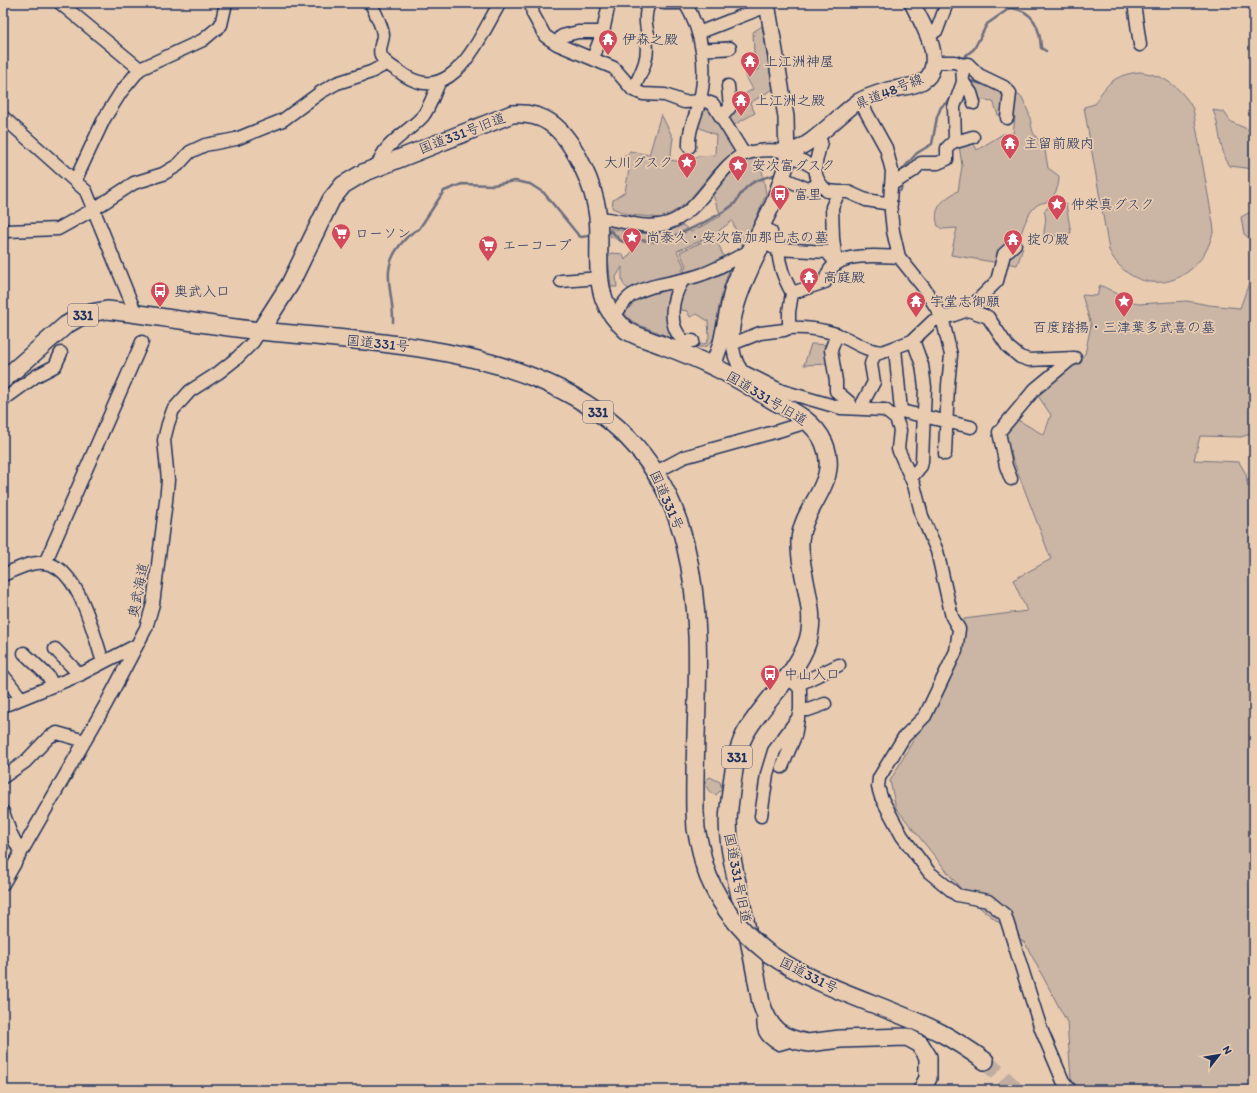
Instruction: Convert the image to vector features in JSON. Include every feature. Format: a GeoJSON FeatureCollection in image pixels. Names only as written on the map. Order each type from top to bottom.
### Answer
{"type":"FeatureCollection","features":[{"type":"Feature","properties":{"kind":"highway","name":"国道331号旧道"},"geometry":{"type":"LineString","coordinates":[[260,331],[296,272],[331,200],[348,182],[378,166],[503,116],[520,113],[533,115],[554,126],[569,143],[594,194],[599,228],[600,278],[605,302],[614,316],[626,330],[638,336],[712,366],[739,375],[807,422],[818,432],[824,443],[829,468],[822,491],[811,509],[800,537],[802,573],[811,622],[810,632],[791,681],[743,738],[736,764],[729,810],[728,826],[732,861],[764,1012],[775,1030],[793,1040],[808,1043],[875,1037],[907,1037],[920,1044],[928,1058],[928,1078],[922,1090]]}},
{"type":"Feature","properties":{"kind":"highway","name":"国道331号"},"geometry":{"type":"LineString","coordinates":[[3,380],[74,320],[85,314],[107,310],[260,331],[422,348],[488,361],[512,368],[563,390],[585,402],[625,434],[656,472],[675,512],[686,546],[695,600],[697,661],[694,777],[696,829],[704,864],[710,880],[730,915],[747,935],[768,953],[796,971],[941,1033],[985,1061]]}},
{"type":"Feature","properties":{"kind":"main road","name":"県道48号線"},"geometry":{"type":"LineString","coordinates":[[788,154],[802,148],[835,119],[860,101],[888,90],[914,84],[931,73],[932,62],[929,36],[912,3]]}},
{"type":"Feature","properties":{"kind":"main road"},"geometry":{"type":"LineString","coordinates":[[712,366],[721,343],[732,290],[738,272],[763,226],[783,178],[788,154],[786,117],[767,4]]}},
{"type":"Feature","properties":{"kind":"street"},"geometry":{"type":"LineString","coordinates":[[60,3],[140,69]]}},
{"type":"Feature","properties":{"kind":"street"},"geometry":{"type":"LineString","coordinates":[[75,181],[104,119],[121,92],[140,69],[203,40],[221,25],[226,3]]}},
{"type":"Feature","properties":{"kind":"street"},"geometry":{"type":"LineString","coordinates":[[371,3],[383,34],[380,54],[386,64],[422,83],[439,83]]}},
{"type":"Feature","properties":{"kind":"street"},"geometry":{"type":"LineString","coordinates":[[378,166],[380,156],[395,140],[410,130],[424,114],[439,83],[459,69],[497,8],[496,3]]}},
{"type":"Feature","properties":{"kind":"street"},"geometry":{"type":"LineString","coordinates":[[531,3],[538,25],[545,36],[556,44],[593,58],[614,68],[633,90],[643,94],[665,95],[684,102],[705,101],[713,104],[722,116],[744,154]]}},
{"type":"Feature","properties":{"kind":"street"},"geometry":{"type":"LineString","coordinates":[[593,58],[603,32],[609,3]]}},
{"type":"Feature","properties":{"kind":"street"},"geometry":{"type":"LineString","coordinates":[[633,90],[644,66],[647,53],[646,41],[649,37],[645,25],[646,12],[649,3]]}},
{"type":"Feature","properties":{"kind":"street"},"geometry":{"type":"LineString","coordinates":[[664,3],[685,3],[692,13],[703,50],[700,102],[688,135],[690,148]]}},
{"type":"Feature","properties":{"kind":"street"},"geometry":{"type":"LineString","coordinates":[[929,36],[937,30],[947,3]]}},
{"type":"Feature","properties":{"kind":"street"},"geometry":{"type":"LineString","coordinates":[[1134,3],[1140,45]]}},
{"type":"Feature","properties":{"kind":"street"},"geometry":{"type":"LineString","coordinates":[[698,33],[767,4]]}},
{"type":"Feature","properties":{"kind":"street"},"geometry":{"type":"LineString","coordinates":[[556,44],[562,36],[578,32],[603,32]]}},
{"type":"Feature","properties":{"kind":"street"},"geometry":{"type":"LineString","coordinates":[[703,50],[711,48],[721,50],[730,48]]}},
{"type":"Feature","properties":{"kind":"street"},"geometry":{"type":"LineString","coordinates":[[932,62],[968,64],[979,75],[1004,87],[1010,93],[1006,118]]}},
{"type":"Feature","properties":{"kind":"street"},"geometry":{"type":"LineString","coordinates":[[3,230],[58,229],[134,184],[163,174],[178,165],[190,152],[205,145],[236,139],[283,120],[321,92],[337,83],[372,72],[386,64]]}},
{"type":"Feature","properties":{"kind":"street"},"geometry":{"type":"LineString","coordinates":[[960,64],[963,82],[971,93],[974,103]]}},
{"type":"Feature","properties":{"kind":"street"},"geometry":{"type":"LineString","coordinates":[[599,228],[652,226],[661,225],[676,220],[694,206],[730,165],[744,154],[757,151],[788,154],[799,159],[816,173],[827,192],[848,192],[866,200],[895,189],[921,163],[944,162],[946,159],[947,148],[955,140],[954,106],[963,82]]}},
{"type":"Feature","properties":{"kind":"street"},"geometry":{"type":"LineString","coordinates":[[722,116],[730,107],[728,86]]}},
{"type":"Feature","properties":{"kind":"street"},"geometry":{"type":"LineString","coordinates":[[860,101],[886,148],[892,171],[895,189],[893,231],[899,257],[924,288],[942,316],[951,355],[945,454]]}},
{"type":"Feature","properties":{"kind":"street"},"geometry":{"type":"LineString","coordinates":[[3,117],[86,191],[136,314]]}},
{"type":"Feature","properties":{"kind":"street"},"geometry":{"type":"LineString","coordinates":[[783,178],[808,189],[815,186],[821,142],[817,135]]}},
{"type":"Feature","properties":{"kind":"street"},"geometry":{"type":"LineString","coordinates":[[955,140],[959,141],[973,137]]}},
{"type":"Feature","properties":{"kind":"street"},"geometry":{"type":"LineString","coordinates":[[836,263],[833,238],[832,207],[839,192]]}},
{"type":"Feature","properties":{"kind":"street"},"geometry":{"type":"LineString","coordinates":[[763,226],[771,232],[743,290],[737,311],[732,344],[733,355],[739,375],[782,391],[841,408],[885,410],[897,414],[924,416],[940,421],[947,420],[971,427]]}},
{"type":"Feature","properties":{"kind":"street"},"geometry":{"type":"LineString","coordinates":[[765,244],[778,249],[827,252],[836,263]]}},
{"type":"Feature","properties":{"kind":"street"},"geometry":{"type":"LineString","coordinates":[[855,408],[874,382],[871,364],[874,355],[913,340],[933,321],[942,316],[951,316],[968,310],[998,281],[1004,254],[1015,244]]}},
{"type":"Feature","properties":{"kind":"street"},"geometry":{"type":"LineString","coordinates":[[778,249],[778,262],[783,276],[792,293],[789,312],[789,328]]}},
{"type":"Feature","properties":{"kind":"street"},"geometry":{"type":"LineString","coordinates":[[614,316],[630,296],[665,282],[683,280],[725,266],[738,256],[750,251]]}},
{"type":"Feature","properties":{"kind":"street"},"geometry":{"type":"LineString","coordinates":[[792,293],[825,282],[826,274],[836,263],[862,255],[899,257]]}},
{"type":"Feature","properties":{"kind":"street"},"geometry":{"type":"LineString","coordinates":[[561,281],[600,278]]}},
{"type":"Feature","properties":{"kind":"street"},"geometry":{"type":"LineString","coordinates":[[683,280],[676,291],[672,304],[674,324],[684,341],[693,341]]}},
{"type":"Feature","properties":{"kind":"street"},"geometry":{"type":"LineString","coordinates":[[968,310],[988,317],[1008,347],[1020,357],[1028,360],[1075,358],[1070,360],[1035,389],[999,432],[1006,466],[1011,479]]}},
{"type":"Feature","properties":{"kind":"street"},"geometry":{"type":"LineString","coordinates":[[732,344],[760,333],[789,328],[809,327],[837,334],[863,348],[883,352]]}},
{"type":"Feature","properties":{"kind":"street","name":"奥武海道"},"geometry":{"type":"LineString","coordinates":[[4,877],[21,853],[85,741],[146,628],[151,612],[157,574],[168,480],[164,440],[173,410],[185,395],[228,366],[245,351],[260,331]]}},
{"type":"Feature","properties":{"kind":"street"},"geometry":{"type":"LineString","coordinates":[[828,404],[836,391],[831,350],[837,334]]}},
{"type":"Feature","properties":{"kind":"street"},"geometry":{"type":"LineString","coordinates":[[912,477],[921,466],[925,387],[922,365],[913,340]]}},
{"type":"Feature","properties":{"kind":"street"},"geometry":{"type":"LineString","coordinates":[[45,562],[142,342]]}},
{"type":"Feature","properties":{"kind":"street"},"geometry":{"type":"LineString","coordinates":[[895,348],[897,414],[900,430],[898,449],[912,477],[922,516],[937,551],[952,617],[959,629],[956,651],[925,716],[904,737],[879,778],[878,787],[881,797],[902,836],[929,872],[957,895],[988,901],[1005,915],[1041,1029],[1063,1081],[1070,1090]]}},
{"type":"Feature","properties":{"kind":"street"},"geometry":{"type":"LineString","coordinates":[[3,400],[36,376],[55,366],[61,353]]}},
{"type":"Feature","properties":{"kind":"street"},"geometry":{"type":"LineString","coordinates":[[836,391],[855,408]]}},
{"type":"Feature","properties":{"kind":"street"},"geometry":{"type":"LineString","coordinates":[[656,472],[684,457],[807,422]]}},
{"type":"Feature","properties":{"kind":"street"},"geometry":{"type":"LineString","coordinates":[[3,575],[28,565],[45,562],[65,574],[82,597],[103,662]]}},
{"type":"Feature","properties":{"kind":"street"},"geometry":{"type":"LineString","coordinates":[[3,706],[80,675],[137,645]]}},
{"type":"Feature","properties":{"kind":"street"},"geometry":{"type":"LineString","coordinates":[[55,648],[80,675]]}},
{"type":"Feature","properties":{"kind":"street"},"geometry":{"type":"LineString","coordinates":[[24,653],[48,676],[53,685]]}},
{"type":"Feature","properties":{"kind":"street"},"geometry":{"type":"LineString","coordinates":[[782,767],[795,736],[799,714],[800,690],[791,681],[839,665]]}},
{"type":"Feature","properties":{"kind":"street"},"geometry":{"type":"LineString","coordinates":[[3,675],[20,698]]}},
{"type":"Feature","properties":{"kind":"street"},"geometry":{"type":"LineString","coordinates":[[761,816],[767,774],[774,751],[799,714],[825,704]]}},
{"type":"Feature","properties":{"kind":"street"},"geometry":{"type":"LineString","coordinates":[[3,777],[25,762],[49,737],[57,733],[85,741]]}},
{"type":"Feature","properties":{"kind":"street"},"geometry":{"type":"LineString","coordinates":[[3,812],[10,832],[21,853]]}},
{"type":"Feature","properties":{"kind":"shaded area"},"geometry":{"type":"Polygon","coordinates":[[[762,26],[773,89],[750,103],[755,113],[732,126],[721,109],[753,89],[745,75],[760,69],[754,54],[753,32],[762,26]]]}},
{"type":"Feature","properties":{"kind":"shaded area"},"geometry":{"type":"Polygon","coordinates":[[[1139,72],[1148,73],[1171,83],[1189,101],[1193,109],[1214,229],[1206,251],[1198,262],[1187,272],[1175,279],[1162,282],[1150,282],[1126,272],[1109,250],[1084,107],[1095,104],[1107,85],[1112,81],[1124,75],[1139,72]]]}},
{"type":"Feature","properties":{"kind":"shaded area"},"geometry":{"type":"Polygon","coordinates":[[[975,75],[1022,97],[1029,114],[1034,134],[1044,144],[1048,168],[1059,176],[1058,187],[1053,196],[1048,201],[1039,204],[1033,209],[1026,221],[1019,239],[1013,241],[999,263],[951,255],[957,228],[942,229],[938,226],[936,214],[943,201],[958,191],[962,166],[959,144],[972,140],[977,150],[1003,134],[1013,134],[1015,117],[998,115],[993,101],[976,99],[973,87],[975,75]]]}},
{"type":"Feature","properties":{"kind":"shaded area"},"geometry":{"type":"Polygon","coordinates":[[[710,108],[737,150],[714,170],[686,204],[663,218],[630,215],[612,208],[613,200],[625,192],[629,169],[623,158],[630,151],[649,155],[661,114],[673,138],[670,160],[692,164],[697,156],[715,155],[716,135],[696,126],[700,112],[710,108]]]}},
{"type":"Feature","properties":{"kind":"shaded area"},"geometry":{"type":"Polygon","coordinates":[[[1213,110],[1224,112],[1231,122],[1254,132],[1254,169],[1230,166],[1223,153],[1216,117],[1213,110]]]}},
{"type":"Feature","properties":{"kind":"shaded area"},"geometry":{"type":"Polygon","coordinates":[[[760,157],[766,194],[750,234],[742,246],[732,221],[712,236],[677,251],[684,266],[680,275],[633,291],[624,285],[622,279],[622,267],[616,277],[617,287],[611,287],[608,257],[611,253],[623,254],[625,260],[635,248],[610,236],[610,228],[647,234],[665,232],[683,225],[691,232],[721,216],[712,193],[733,169],[745,161],[760,157]]]}},
{"type":"Feature","properties":{"kind":"shaded area"},"geometry":{"type":"Polygon","coordinates":[[[1058,199],[1066,204],[1071,233],[1044,238],[1046,218],[1044,211],[1058,199]]]}},
{"type":"Feature","properties":{"kind":"shaded area"},"geometry":{"type":"Polygon","coordinates":[[[1254,210],[1254,257],[1252,241],[1244,234],[1241,217],[1254,210]]]}},
{"type":"Feature","properties":{"kind":"shaded area"},"geometry":{"type":"Polygon","coordinates":[[[715,236],[726,262],[681,277],[686,266],[680,252],[715,236]]]}},
{"type":"Feature","properties":{"kind":"shaded area"},"geometry":{"type":"Polygon","coordinates":[[[1018,248],[1023,248],[1017,265],[1005,263],[1007,255],[1018,248]]]}},
{"type":"Feature","properties":{"kind":"shaded area"},"geometry":{"type":"Polygon","coordinates":[[[726,269],[729,270],[719,306],[715,334],[712,341],[708,345],[702,347],[694,346],[707,343],[709,337],[708,321],[697,314],[690,317],[687,311],[677,309],[684,284],[726,269]]]}},
{"type":"Feature","properties":{"kind":"shaded area"},"geometry":{"type":"Polygon","coordinates":[[[1254,269],[1254,433],[1241,437],[1200,436],[1194,460],[1239,462],[1246,474],[1248,487],[1247,480],[1254,479],[1254,1090],[1122,1090],[1118,1087],[1116,1090],[1080,1090],[1071,1079],[1067,1022],[1025,943],[969,899],[896,808],[890,781],[960,658],[964,619],[1027,611],[1013,580],[1051,559],[1004,436],[1016,419],[1044,435],[1051,415],[1036,393],[1085,354],[1091,325],[1082,295],[1097,296],[1100,285],[1138,304],[1187,301],[1240,308],[1254,269]]]}},
{"type":"Feature","properties":{"kind":"shaded area"},"geometry":{"type":"Polygon","coordinates":[[[671,287],[667,321],[672,339],[634,322],[624,313],[633,302],[638,299],[650,293],[671,287]]]}},
{"type":"Feature","properties":{"kind":"shaded area"},"geometry":{"type":"Polygon","coordinates":[[[811,344],[831,345],[831,364],[804,365],[811,344]]]}},
{"type":"Feature","properties":{"kind":"shaded area"},"geometry":{"type":"Polygon","coordinates":[[[710,777],[720,782],[722,789],[716,795],[711,793],[706,786],[706,780],[710,777]]]}},
{"type":"Feature","properties":{"kind":"waterway"},"geometry":{"type":"LineString","coordinates":[[960,60],[974,49],[987,24],[1010,8],[1018,9],[1030,16],[1037,27],[1041,48],[1046,51]]}},
{"type":"Feature","properties":{"kind":"waterway"},"geometry":{"type":"LineString","coordinates":[[967,80],[982,84]]}},
{"type":"Feature","properties":{"kind":"waterway"},"geometry":{"type":"LineString","coordinates":[[903,173],[902,170],[917,153],[932,144],[937,117],[941,107],[952,98]]}},
{"type":"Feature","properties":{"kind":"waterway"},"geometry":{"type":"LineString","coordinates":[[605,232],[611,231],[621,241],[630,243],[635,239],[646,241],[663,240],[696,226],[728,209],[752,183],[774,175]]}},
{"type":"Feature","properties":{"kind":"waterway"},"geometry":{"type":"LineString","coordinates":[[393,322],[389,282],[390,264],[400,245],[419,229],[444,191],[462,184],[493,185],[515,181],[530,184],[544,193],[579,236],[582,237],[593,235]]}},
{"type":"Feature","properties":{"kind":"waterway"},"geometry":{"type":"LineString","coordinates":[[894,195],[901,190],[903,182]]}},
{"type":"Feature","properties":{"kind":"tunnel"},"geometry":{"type":"LineString","coordinates":[[985,1061],[1016,1090]]}},
{"type":"Feature","properties":{"kind":"place","name":"伊森之殿"},"geometry":{"type":"Point","coordinates":[608,56]}},
{"type":"Feature","properties":{"kind":"place","name":"上江洲神屋"},"geometry":{"type":"Point","coordinates":[750,78]}},
{"type":"Feature","properties":{"kind":"place","name":"上江洲之殿"},"geometry":{"type":"Point","coordinates":[741,117]}},
{"type":"Feature","properties":{"kind":"place","name":"主留前殿内"},"geometry":{"type":"Point","coordinates":[1010,160]}},
{"type":"Feature","properties":{"kind":"place","name":"大川グスク"},"geometry":{"type":"Point","coordinates":[687,179]}},
{"type":"Feature","properties":{"kind":"place","name":"安次富グスク"},"geometry":{"type":"Point","coordinates":[738,182]}},
{"type":"Feature","properties":{"kind":"place","name":"富里"},"geometry":{"type":"Point","coordinates":[780,211]}},
{"type":"Feature","properties":{"kind":"place","name":"仲栄真グスク"},"geometry":{"type":"Point","coordinates":[1057,221]}},
{"type":"Feature","properties":{"kind":"place","name":"ローソン"},"geometry":{"type":"Point","coordinates":[341,250]}},
{"type":"Feature","properties":{"kind":"place","name":"尚泰久・安次富加那巴志の墓"},"geometry":{"type":"Point","coordinates":[632,254]}},
{"type":"Feature","properties":{"kind":"place","name":"掟の殿"},"geometry":{"type":"Point","coordinates":[1013,256]}},
{"type":"Feature","properties":{"kind":"place","name":"エーコープ"},"geometry":{"type":"Point","coordinates":[488,262]}},
{"type":"Feature","properties":{"kind":"place","name":"高庭殿"},"geometry":{"type":"Point","coordinates":[809,294]}},
{"type":"Feature","properties":{"kind":"place","name":"奥武入口"},"geometry":{"type":"Point","coordinates":[160,308]}},
{"type":"Feature","properties":{"kind":"place","name":"宇堂志御願"},"geometry":{"type":"Point","coordinates":[916,318]}},
{"type":"Feature","properties":{"kind":"place","name":"百度踏揚・三津葉多武喜の墓"},"geometry":{"type":"Point","coordinates":[1124,318]}},
{"type":"Feature","properties":{"kind":"place","name":"中山入口"},"geometry":{"type":"Point","coordinates":[770,691]}}]}
